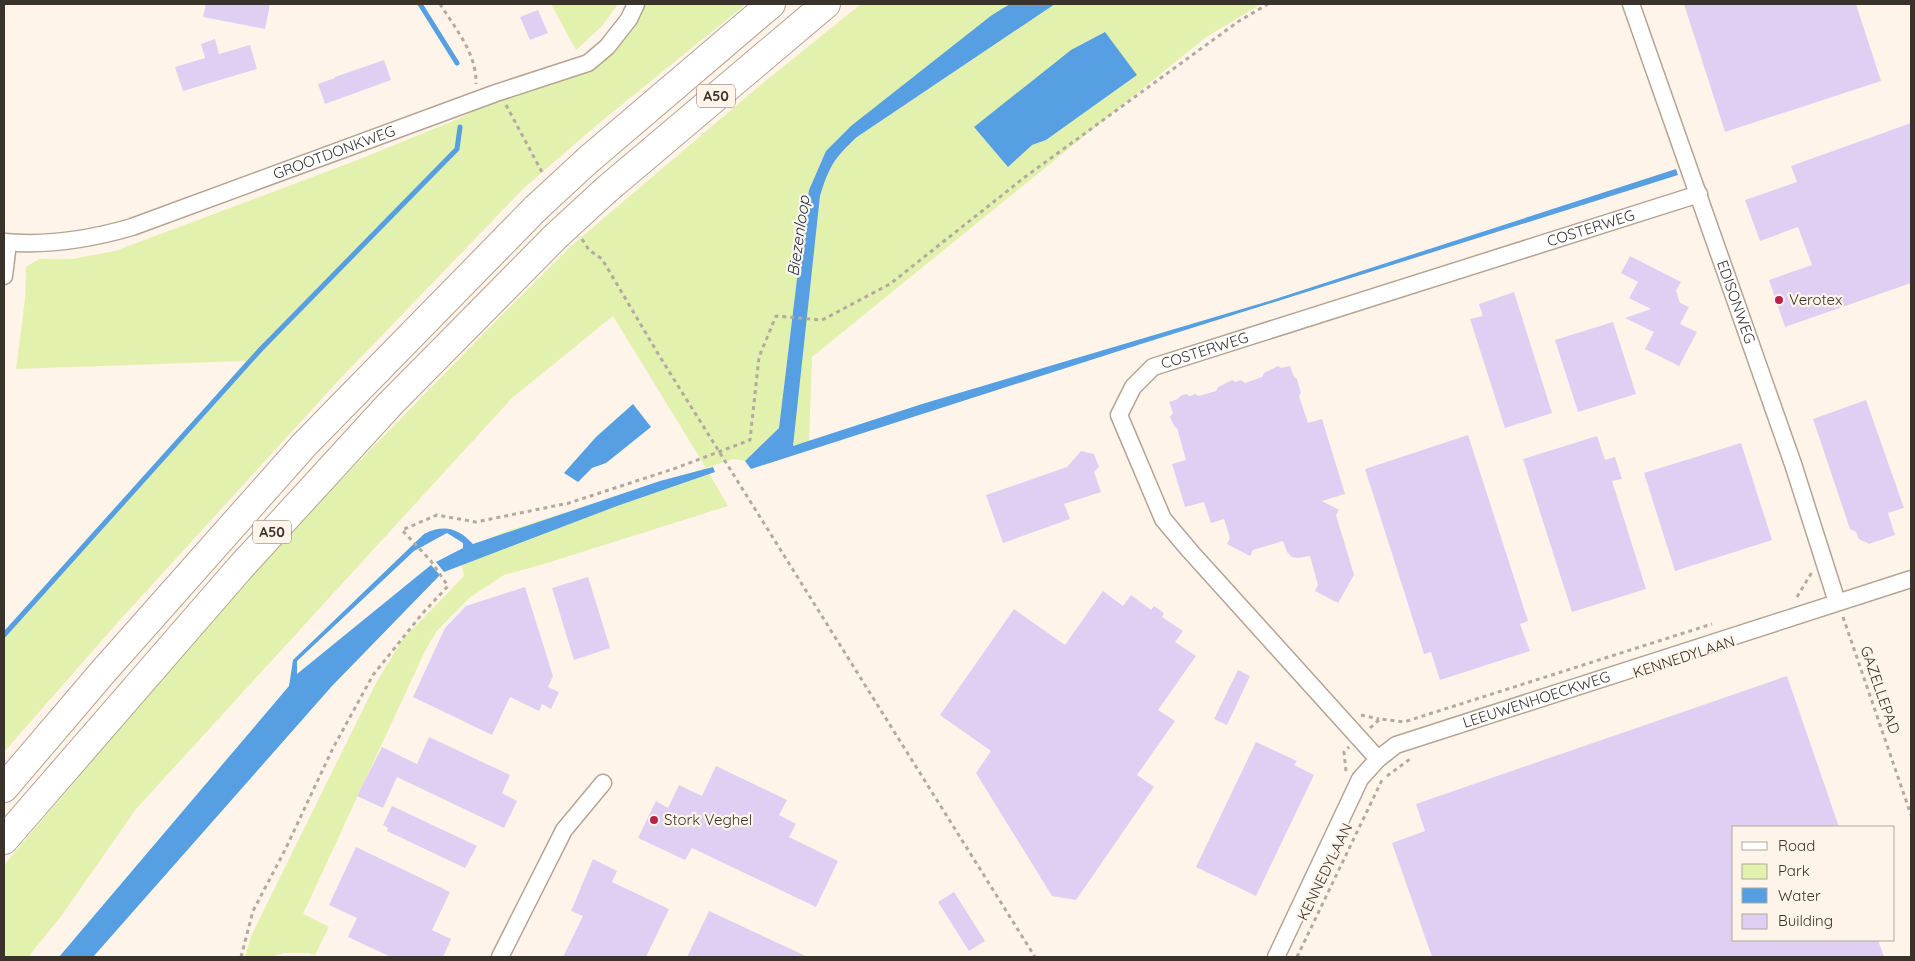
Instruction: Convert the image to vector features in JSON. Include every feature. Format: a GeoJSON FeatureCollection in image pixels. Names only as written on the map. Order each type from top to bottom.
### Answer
{"type":"FeatureCollection","features":[{"type":"Feature","properties":{"kind":"highway","name":"A50"},"geometry":{"type":"LineString","coordinates":[[4,788],[102,673],[305,444],[536,208],[588,160],[771,4]]}},
{"type":"Feature","properties":{"kind":"highway","name":"A50"},"geometry":{"type":"LineString","coordinates":[[4,840],[125,698],[252,554],[390,404],[567,235],[606,190],[826,4]]}},
{"type":"Feature","properties":{"kind":"street","name":"GROOTDONKWEG"},"geometry":{"type":"LineString","coordinates":[[6,242],[29,243],[68,240],[132,227],[496,93],[588,63],[607,47],[629,19],[636,4]]}},
{"type":"Feature","properties":{"kind":"street","name":"EDISONWEG"},"geometry":{"type":"LineString","coordinates":[[1631,4],[1700,194],[1793,464],[1837,602]]}},
{"type":"Feature","properties":{"kind":"street","name":"COSTERWEG"},"geometry":{"type":"LineString","coordinates":[[1378,759],[1163,519],[1119,414],[1133,387],[1153,367],[1700,194]]}},
{"type":"Feature","properties":{"kind":"street"},"geometry":{"type":"LineString","coordinates":[[4,276],[6,242]]}},
{"type":"Feature","properties":{"kind":"street","name":"LEEUWENHOECKWEG"},"geometry":{"type":"LineString","coordinates":[[1276,957],[1360,779],[1378,759],[1396,745],[1911,579]]}},
{"type":"Feature","properties":{"kind":"street"},"geometry":{"type":"LineString","coordinates":[[500,957],[564,830],[603,784]]}},
{"type":"Feature","properties":{"kind":"path"},"geometry":{"type":"LineString","coordinates":[[440,4],[469,50],[476,78],[501,96],[547,181]]}},
{"type":"Feature","properties":{"kind":"path"},"geometry":{"type":"LineString","coordinates":[[241,957],[253,911],[285,850],[333,748],[372,675],[422,614],[448,586],[431,561],[402,530],[437,515],[476,522],[569,503],[750,440],[759,357],[776,316],[822,320],[890,284],[1025,177],[1240,21],[1268,4]]}},
{"type":"Feature","properties":{"kind":"path"},"geometry":{"type":"LineString","coordinates":[[567,235],[602,259],[719,452],[1034,957]]}},
{"type":"Feature","properties":{"kind":"path","name":"GAZELLEPAD"},"geometry":{"type":"LineString","coordinates":[[1837,602],[1911,814]]}},
{"type":"Feature","properties":{"kind":"path"},"geometry":{"type":"LineString","coordinates":[[1834,621],[1843,618]]}},
{"type":"Feature","properties":{"kind":"path","name":"KENNEDYLAAN"},"geometry":{"type":"LineString","coordinates":[[1296,957],[1384,778],[1413,756]]}},
{"type":"Feature","properties":{"kind":"green space"},"geometry":{"type":"Polygon","coordinates":[[[551,4],[618,4],[602,26],[576,50],[551,4]]]}},
{"type":"Feature","properties":{"kind":"green space"},"geometry":{"type":"Polygon","coordinates":[[[642,4],[746,4],[598,124],[524,188],[339,380],[119,621],[4,752],[4,639],[246,361],[16,369],[25,299],[26,267],[39,259],[72,259],[115,251],[355,161],[458,119],[508,94],[588,66],[642,4]]]}},
{"type":"Feature","properties":{"kind":"green space"},"geometry":{"type":"Polygon","coordinates":[[[861,4],[1010,4],[992,15],[826,151],[809,190],[779,428],[745,461],[733,459],[706,468],[613,316],[512,398],[136,809],[62,915],[28,957],[4,957],[4,865],[260,563],[571,246],[758,87],[861,4]]]}},
{"type":"Feature","properties":{"kind":"green space"},"geometry":{"type":"Polygon","coordinates":[[[1055,4],[1261,4],[1205,38],[812,357],[809,441],[792,446],[820,196],[833,163],[857,137],[1055,4]],[[1137,75],[1019,93],[974,127],[1032,145],[1046,140],[1137,75]]]}},
{"type":"Feature","properties":{"kind":"green space"},"geometry":{"type":"Polygon","coordinates":[[[706,468],[728,506],[504,575],[469,598],[436,632],[425,651],[303,914],[329,927],[315,955],[309,953],[284,953],[271,957],[245,957],[251,936],[377,681],[403,639],[464,576],[462,567],[454,553],[507,531],[706,468]]]}},
{"type":"Feature","properties":{"kind":"water"},"geometry":{"type":"Polygon","coordinates":[[[1010,4],[1055,4],[857,137],[838,157],[826,178],[820,196],[793,446],[922,404],[1269,301],[1676,169],[1678,175],[751,469],[745,461],[779,428],[809,190],[826,151],[851,126],[992,15],[1010,4]]]}},
{"type":"Feature","properties":{"kind":"water"},"geometry":{"type":"Polygon","coordinates":[[[1105,32],[1137,75],[1046,140],[1032,145],[1008,167],[974,127],[1071,50],[1105,32]]]}},
{"type":"Feature","properties":{"kind":"water"},"geometry":{"type":"Polygon","coordinates":[[[633,404],[651,427],[606,463],[592,468],[578,482],[564,473],[596,437],[633,404]]]}},
{"type":"Feature","properties":{"kind":"water"},"geometry":{"type":"Polygon","coordinates":[[[713,467],[715,472],[617,506],[444,572],[436,562],[463,548],[463,543],[447,533],[414,551],[297,661],[297,674],[431,565],[440,575],[332,686],[93,957],[59,957],[289,686],[293,660],[424,534],[438,529],[450,529],[462,534],[473,544],[660,481],[713,467]]]}},
{"type":"Feature","properties":{"kind":"building"},"geometry":{"type":"Polygon","coordinates":[[[206,4],[270,4],[265,29],[203,17],[206,4]]]}},
{"type":"Feature","properties":{"kind":"building"},"geometry":{"type":"Polygon","coordinates":[[[1684,4],[1856,4],[1881,81],[1725,132],[1684,4]]]}},
{"type":"Feature","properties":{"kind":"building"},"geometry":{"type":"Polygon","coordinates":[[[538,10],[548,33],[530,40],[520,17],[538,10]]]}},
{"type":"Feature","properties":{"kind":"building"},"geometry":{"type":"Polygon","coordinates":[[[215,39],[219,54],[250,45],[257,69],[183,91],[175,67],[205,58],[201,44],[215,39]]]}},
{"type":"Feature","properties":{"kind":"building"},"geometry":{"type":"Polygon","coordinates":[[[384,60],[391,80],[325,104],[318,84],[384,60]]]}},
{"type":"Feature","properties":{"kind":"building"},"geometry":{"type":"Polygon","coordinates":[[[1911,123],[1911,283],[1785,327],[1769,280],[1812,265],[1798,227],[1760,241],[1745,200],[1797,182],[1791,166],[1911,123]]]}},
{"type":"Feature","properties":{"kind":"building"},"geometry":{"type":"Polygon","coordinates":[[[1630,256],[1681,282],[1676,291],[1680,303],[1689,307],[1680,324],[1697,332],[1679,366],[1645,349],[1654,332],[1625,318],[1651,309],[1629,298],[1638,282],[1621,273],[1630,256]]]}},
{"type":"Feature","properties":{"kind":"building"},"geometry":{"type":"Polygon","coordinates":[[[1514,292],[1552,413],[1505,428],[1470,319],[1483,316],[1479,304],[1514,292]]]}},
{"type":"Feature","properties":{"kind":"building"},"geometry":{"type":"Polygon","coordinates":[[[1613,322],[1636,394],[1578,412],[1555,340],[1613,322]]]}},
{"type":"Feature","properties":{"kind":"building"},"geometry":{"type":"Polygon","coordinates":[[[1278,366],[1281,368],[1290,366],[1294,377],[1297,379],[1301,393],[1299,396],[1308,423],[1322,419],[1345,494],[1322,501],[1339,510],[1336,515],[1354,575],[1338,603],[1315,591],[1318,585],[1310,556],[1292,557],[1287,552],[1283,541],[1253,550],[1250,556],[1227,544],[1230,538],[1224,519],[1211,523],[1204,502],[1185,507],[1172,464],[1186,460],[1177,428],[1170,417],[1173,413],[1169,402],[1186,394],[1199,396],[1216,391],[1218,387],[1232,380],[1235,382],[1241,380],[1245,383],[1262,377],[1264,373],[1278,366]]]}},
{"type":"Feature","properties":{"kind":"building"},"geometry":{"type":"Polygon","coordinates":[[[1866,400],[1904,508],[1888,513],[1895,535],[1869,544],[1859,539],[1856,532],[1850,529],[1813,419],[1866,400]]]}},
{"type":"Feature","properties":{"kind":"building"},"geometry":{"type":"Polygon","coordinates":[[[1468,435],[1528,621],[1520,624],[1530,651],[1440,680],[1431,652],[1424,654],[1365,469],[1468,435]]]}},
{"type":"Feature","properties":{"kind":"building"},"geometry":{"type":"Polygon","coordinates":[[[1597,436],[1605,460],[1615,457],[1622,479],[1612,481],[1646,589],[1572,612],[1523,459],[1597,436]]]}},
{"type":"Feature","properties":{"kind":"building"},"geometry":{"type":"Polygon","coordinates":[[[1741,443],[1772,540],[1675,571],[1644,473],[1741,443]]]}},
{"type":"Feature","properties":{"kind":"building"},"geometry":{"type":"Polygon","coordinates":[[[1081,451],[1094,454],[1099,467],[1094,472],[1101,492],[1064,504],[1070,519],[1003,543],[986,495],[1067,467],[1081,451]]]}},
{"type":"Feature","properties":{"kind":"building"},"geometry":{"type":"Polygon","coordinates":[[[588,577],[610,648],[574,660],[552,588],[588,577]]]}},
{"type":"Feature","properties":{"kind":"building"},"geometry":{"type":"Polygon","coordinates":[[[525,587],[553,676],[548,687],[559,692],[551,709],[542,704],[539,711],[510,697],[492,735],[413,697],[445,628],[466,606],[525,587]]]}},
{"type":"Feature","properties":{"kind":"building"},"geometry":{"type":"Polygon","coordinates":[[[1103,591],[1123,606],[1131,595],[1151,610],[1154,606],[1164,613],[1162,617],[1183,631],[1175,642],[1196,656],[1158,710],[1175,721],[1137,775],[1154,787],[1076,900],[1052,896],[976,773],[991,751],[940,715],[1014,609],[1065,645],[1103,591]]]}},
{"type":"Feature","properties":{"kind":"building"},"geometry":{"type":"Polygon","coordinates":[[[1238,670],[1250,676],[1227,725],[1214,719],[1238,670]]]}},
{"type":"Feature","properties":{"kind":"building"},"geometry":{"type":"Polygon","coordinates":[[[1787,676],[1839,826],[1732,826],[1732,941],[1878,941],[1884,957],[1432,957],[1392,843],[1425,831],[1416,804],[1787,676]]]}},
{"type":"Feature","properties":{"kind":"building"},"geometry":{"type":"Polygon","coordinates":[[[429,737],[510,775],[502,793],[517,801],[504,828],[397,777],[383,808],[357,796],[382,747],[417,764],[429,737]]]}},
{"type":"Feature","properties":{"kind":"building"},"geometry":{"type":"Polygon","coordinates":[[[1256,742],[1297,761],[1294,765],[1314,775],[1256,896],[1196,867],[1256,742]]]}},
{"type":"Feature","properties":{"kind":"building"},"geometry":{"type":"Polygon","coordinates":[[[716,766],[787,800],[779,815],[796,824],[789,837],[838,861],[816,907],[692,848],[685,860],[638,838],[656,801],[668,808],[679,785],[702,796],[716,766]]]}},
{"type":"Feature","properties":{"kind":"building"},"geometry":{"type":"Polygon","coordinates":[[[392,806],[477,846],[465,868],[387,831],[388,828],[383,825],[392,806]]]}},
{"type":"Feature","properties":{"kind":"building"},"geometry":{"type":"Polygon","coordinates":[[[356,847],[450,892],[432,930],[451,939],[443,957],[391,957],[348,937],[357,918],[329,905],[356,847]]]}},
{"type":"Feature","properties":{"kind":"building"},"geometry":{"type":"Polygon","coordinates":[[[593,859],[617,871],[612,882],[669,909],[646,957],[563,957],[583,916],[571,911],[593,859]]]}},
{"type":"Feature","properties":{"kind":"building"},"geometry":{"type":"Polygon","coordinates":[[[954,892],[985,941],[969,951],[938,902],[954,892]]]}},
{"type":"Feature","properties":{"kind":"building"},"geometry":{"type":"Polygon","coordinates":[[[709,911],[808,957],[687,957],[709,911]]]}},
{"type":"Feature","properties":{"kind":"waterway"},"geometry":{"type":"LineString","coordinates":[[420,4],[457,63]]}},
{"type":"Feature","properties":{"kind":"waterway"},"geometry":{"type":"LineString","coordinates":[[4,635],[261,349],[457,149],[460,127]]}},
{"type":"Feature","properties":{"kind":"place","name":"Verotex"},"geometry":{"type":"Point","coordinates":[1779,300]}},
{"type":"Feature","properties":{"kind":"place","name":"Stork Veghel"},"geometry":{"type":"Point","coordinates":[654,820]}},
{"type":"Feature","properties":{"kind":"water label","name":"Biezenloop"},"geometry":{"type":"Point","coordinates":[798,236]}}]}
